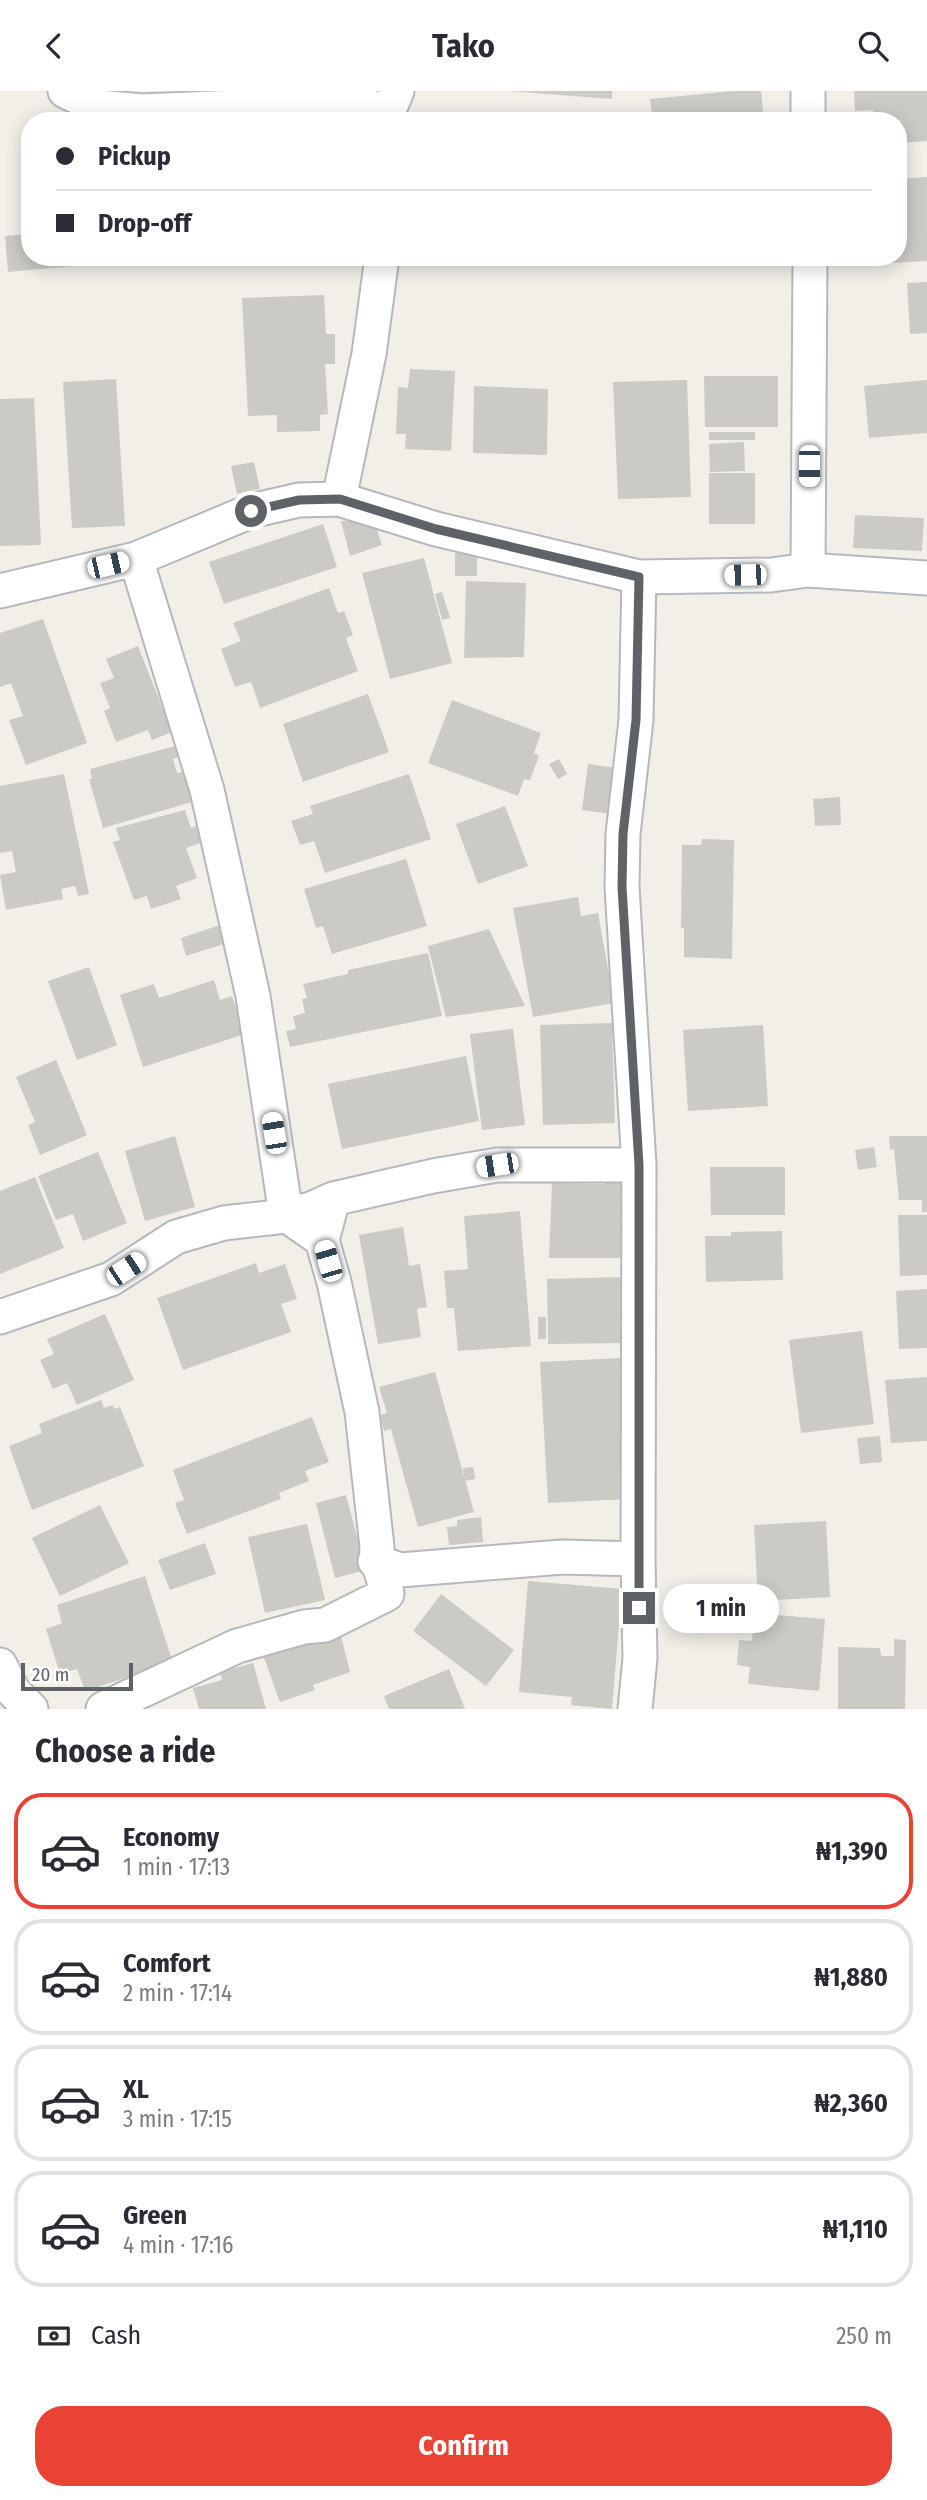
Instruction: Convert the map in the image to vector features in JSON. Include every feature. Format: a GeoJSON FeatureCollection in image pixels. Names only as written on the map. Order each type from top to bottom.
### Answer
{"type":"FeatureCollection","features":[{"type":"Feature","properties":{"kind":"street"},"geometry":{"type":"LineString","coordinates":[[65,91],[99,107],[142,111],[356,102],[390,110]]}},
{"type":"Feature","properties":{"kind":"street"},"geometry":{"type":"LineString","coordinates":[[808,91],[808,112]]}},
{"type":"Feature","properties":{"kind":"street"},"geometry":{"type":"LineString","coordinates":[[340,499],[369,353],[381,266]]}},
{"type":"Feature","properties":{"kind":"street"},"geometry":{"type":"LineString","coordinates":[[808,570],[810,266]]}},
{"type":"Feature","properties":{"kind":"street"},"geometry":{"type":"LineString","coordinates":[[0,590],[136,559],[251,511],[299,500],[340,499],[436,529],[639,577],[771,575],[808,570],[927,579]]}},
{"type":"Feature","properties":{"kind":"street"},"geometry":{"type":"LineString","coordinates":[[136,559],[209,803],[253,996],[286,1215],[322,1240]]}},
{"type":"Feature","properties":{"kind":"street"},"geometry":{"type":"LineString","coordinates":[[635,1709],[640,1658],[639,1165],[622,887],[623,834],[636,720],[639,577]]}},
{"type":"Feature","properties":{"kind":"street"},"geometry":{"type":"LineString","coordinates":[[0,1317],[111,1279],[176,1237],[224,1223],[286,1215],[311,1209],[333,1199],[433,1176],[497,1165],[639,1165]]}},
{"type":"Feature","properties":{"kind":"street"},"geometry":{"type":"LineString","coordinates":[[103,1709],[237,1646],[304,1627],[325,1625],[387,1594],[384,1576],[375,1561],[377,1547],[362,1412],[334,1282],[322,1240],[333,1199]]}},
{"type":"Feature","properties":{"kind":"street"},"geometry":{"type":"LineString","coordinates":[[375,1561],[400,1570],[562,1557],[638,1559]]}},
{"type":"Feature","properties":{"kind":"street"},"geometry":{"type":"LineString","coordinates":[[0,1665],[13,1691],[31,1709]]}},
{"type":"Feature","properties":{"kind":"building"},"geometry":{"type":"Polygon","coordinates":[[[509,91],[612,91],[612,99],[509,91]]]}},
{"type":"Feature","properties":{"kind":"building"},"geometry":{"type":"Polygon","coordinates":[[[761,91],[763,112],[652,112],[650,99],[761,91]]]}},
{"type":"Feature","properties":{"kind":"building"},"geometry":{"type":"Polygon","coordinates":[[[854,91],[927,91],[927,141],[907,142],[907,112],[855,111],[854,91]]]}},
{"type":"Feature","properties":{"kind":"building"},"geometry":{"type":"Polygon","coordinates":[[[927,177],[927,261],[907,262],[907,178],[927,177]]]}},
{"type":"Feature","properties":{"kind":"building"},"geometry":{"type":"Polygon","coordinates":[[[21,235],[21,266],[75,266],[8,272],[5,236],[21,235]]]}},
{"type":"Feature","properties":{"kind":"building"},"geometry":{"type":"Polygon","coordinates":[[[927,282],[927,333],[910,334],[907,283],[927,282]]]}},
{"type":"Feature","properties":{"kind":"building"},"geometry":{"type":"Polygon","coordinates":[[[324,295],[326,334],[335,334],[335,364],[325,364],[328,414],[320,415],[320,431],[277,432],[277,415],[248,416],[242,298],[324,295]]]}},
{"type":"Feature","properties":{"kind":"building"},"geometry":{"type":"Polygon","coordinates":[[[410,369],[455,371],[451,451],[405,449],[406,434],[396,434],[398,387],[408,388],[410,369]]]}},
{"type":"Feature","properties":{"kind":"building"},"geometry":{"type":"Polygon","coordinates":[[[704,376],[778,376],[778,427],[705,427],[704,376]]]}},
{"type":"Feature","properties":{"kind":"building"},"geometry":{"type":"Polygon","coordinates":[[[116,379],[125,526],[72,528],[63,382],[116,379]]]}},
{"type":"Feature","properties":{"kind":"building"},"geometry":{"type":"Polygon","coordinates":[[[687,380],[691,497],[618,499],[613,382],[687,380]]]}},
{"type":"Feature","properties":{"kind":"building"},"geometry":{"type":"Polygon","coordinates":[[[927,380],[927,433],[869,438],[864,386],[927,380]]]}},
{"type":"Feature","properties":{"kind":"building"},"geometry":{"type":"Polygon","coordinates":[[[474,386],[548,389],[547,455],[473,453],[474,386]]]}},
{"type":"Feature","properties":{"kind":"building"},"geometry":{"type":"Polygon","coordinates":[[[34,398],[41,545],[0,546],[0,399],[34,398]]]}},
{"type":"Feature","properties":{"kind":"building"},"geometry":{"type":"Polygon","coordinates":[[[709,432],[755,432],[755,440],[709,440],[709,432]]]}},
{"type":"Feature","properties":{"kind":"building"},"geometry":{"type":"Polygon","coordinates":[[[744,442],[745,471],[710,472],[709,444],[744,442]]]}},
{"type":"Feature","properties":{"kind":"building"},"geometry":{"type":"Polygon","coordinates":[[[254,462],[260,489],[237,494],[231,466],[254,462]]]}},
{"type":"Feature","properties":{"kind":"building"},"geometry":{"type":"Polygon","coordinates":[[[709,473],[755,473],[755,524],[709,524],[709,473]]]}},
{"type":"Feature","properties":{"kind":"building"},"geometry":{"type":"Polygon","coordinates":[[[855,515],[924,518],[922,551],[853,548],[855,515]]]}},
{"type":"Feature","properties":{"kind":"building"},"geometry":{"type":"Polygon","coordinates":[[[374,520],[382,545],[350,556],[341,521],[374,520]]]}},
{"type":"Feature","properties":{"kind":"building"},"geometry":{"type":"Polygon","coordinates":[[[323,524],[337,567],[224,604],[209,562],[323,524]]]}},
{"type":"Feature","properties":{"kind":"building"},"geometry":{"type":"Polygon","coordinates":[[[455,550],[477,550],[477,576],[455,576],[455,550]]]}},
{"type":"Feature","properties":{"kind":"building"},"geometry":{"type":"Polygon","coordinates":[[[424,558],[452,663],[390,679],[362,573],[424,558]]]}},
{"type":"Feature","properties":{"kind":"building"},"geometry":{"type":"Polygon","coordinates":[[[466,581],[526,583],[524,657],[464,658],[466,581]]]}},
{"type":"Feature","properties":{"kind":"building"},"geometry":{"type":"Polygon","coordinates":[[[329,588],[338,613],[344,611],[353,635],[346,638],[358,671],[260,708],[251,682],[235,687],[221,649],[241,641],[233,623],[329,588]]]}},
{"type":"Feature","properties":{"kind":"building"},"geometry":{"type":"Polygon","coordinates":[[[442,592],[450,618],[442,620],[435,594],[442,592]]]}},
{"type":"Feature","properties":{"kind":"building"},"geometry":{"type":"Polygon","coordinates":[[[43,619],[87,743],[26,765],[9,720],[23,716],[11,683],[0,687],[0,633],[43,619]]]}},
{"type":"Feature","properties":{"kind":"building"},"geometry":{"type":"Polygon","coordinates":[[[138,646],[172,732],[152,740],[148,730],[116,742],[104,711],[110,708],[100,683],[114,678],[106,659],[138,646]]]}},
{"type":"Feature","properties":{"kind":"building"},"geometry":{"type":"Polygon","coordinates":[[[368,694],[389,752],[303,782],[283,724],[368,694]]]}},
{"type":"Feature","properties":{"kind":"building"},"geometry":{"type":"Polygon","coordinates":[[[452,700],[541,733],[534,753],[539,756],[530,780],[524,779],[518,796],[428,763],[452,700]]]}},
{"type":"Feature","properties":{"kind":"building"},"geometry":{"type":"Polygon","coordinates":[[[175,746],[178,757],[173,759],[177,773],[183,772],[192,802],[103,828],[89,779],[92,779],[90,769],[175,746]]]}},
{"type":"Feature","properties":{"kind":"building"},"geometry":{"type":"Polygon","coordinates":[[[559,759],[567,774],[558,779],[549,764],[559,759]]]}},
{"type":"Feature","properties":{"kind":"building"},"geometry":{"type":"Polygon","coordinates":[[[588,764],[624,769],[618,815],[582,810],[588,764]]]}},
{"type":"Feature","properties":{"kind":"building"},"geometry":{"type":"Polygon","coordinates":[[[64,774],[89,894],[78,896],[75,886],[61,889],[63,899],[6,910],[0,875],[16,872],[12,851],[0,853],[0,786],[64,774]]]}},
{"type":"Feature","properties":{"kind":"building"},"geometry":{"type":"Polygon","coordinates":[[[409,774],[431,839],[325,873],[314,841],[300,845],[291,821],[313,814],[310,806],[409,774]]]}},
{"type":"Feature","properties":{"kind":"building"},"geometry":{"type":"Polygon","coordinates":[[[840,797],[841,825],[815,826],[813,799],[840,797]]]}},
{"type":"Feature","properties":{"kind":"building"},"geometry":{"type":"Polygon","coordinates":[[[505,806],[528,866],[478,884],[456,824],[505,806]]]}},
{"type":"Feature","properties":{"kind":"building"},"geometry":{"type":"Polygon","coordinates":[[[185,810],[191,828],[201,824],[206,841],[186,848],[197,878],[176,886],[181,899],[151,909],[147,896],[134,900],[113,842],[120,840],[116,828],[185,810]]]}},
{"type":"Feature","properties":{"kind":"building"},"geometry":{"type":"Polygon","coordinates":[[[702,839],[734,840],[732,959],[684,957],[684,928],[681,928],[682,845],[701,845],[702,839]]]}},
{"type":"Feature","properties":{"kind":"building"},"geometry":{"type":"Polygon","coordinates":[[[406,859],[427,926],[332,954],[323,926],[316,928],[304,889],[406,859]]]}},
{"type":"Feature","properties":{"kind":"building"},"geometry":{"type":"Polygon","coordinates":[[[578,897],[581,916],[598,913],[614,1003],[533,1017],[513,908],[578,897]]]}},
{"type":"Feature","properties":{"kind":"building"},"geometry":{"type":"Polygon","coordinates":[[[223,924],[230,942],[186,956],[181,938],[223,924]]]}},
{"type":"Feature","properties":{"kind":"building"},"geometry":{"type":"Polygon","coordinates":[[[489,929],[525,1006],[446,1017],[428,946],[489,929]]]}},
{"type":"Feature","properties":{"kind":"building"},"geometry":{"type":"Polygon","coordinates":[[[428,953],[442,1016],[290,1047],[286,1031],[296,1029],[293,1016],[305,1013],[302,999],[307,998],[303,984],[348,974],[348,970],[428,953]]]}},
{"type":"Feature","properties":{"kind":"building"},"geometry":{"type":"Polygon","coordinates":[[[89,967],[117,1045],[77,1060],[48,981],[89,967]]]}},
{"type":"Feature","properties":{"kind":"building"},"geometry":{"type":"Polygon","coordinates":[[[214,980],[220,1000],[232,996],[245,1034],[143,1067],[120,995],[154,984],[159,998],[214,980]]]}},
{"type":"Feature","properties":{"kind":"building"},"geometry":{"type":"Polygon","coordinates":[[[612,1023],[615,1123],[543,1125],[540,1025],[612,1023]]]}},
{"type":"Feature","properties":{"kind":"building"},"geometry":{"type":"Polygon","coordinates":[[[763,1025],[768,1106],[688,1111],[683,1030],[763,1025]]]}},
{"type":"Feature","properties":{"kind":"building"},"geometry":{"type":"Polygon","coordinates":[[[513,1029],[525,1125],[482,1130],[470,1034],[513,1029]]]}},
{"type":"Feature","properties":{"kind":"building"},"geometry":{"type":"Polygon","coordinates":[[[466,1056],[479,1121],[342,1149],[328,1084],[466,1056]]]}},
{"type":"Feature","properties":{"kind":"building"},"geometry":{"type":"Polygon","coordinates":[[[56,1060],[87,1135],[40,1155],[28,1125],[35,1122],[16,1077],[56,1060]]]}},
{"type":"Feature","properties":{"kind":"building"},"geometry":{"type":"Polygon","coordinates":[[[175,1136],[195,1207],[145,1221],[125,1151],[175,1136]]]}},
{"type":"Feature","properties":{"kind":"building"},"geometry":{"type":"Polygon","coordinates":[[[889,1136],[927,1136],[927,1212],[922,1212],[922,1200],[899,1200],[894,1149],[890,1150],[889,1136]]]}},
{"type":"Feature","properties":{"kind":"building"},"geometry":{"type":"Polygon","coordinates":[[[874,1147],[877,1167],[858,1170],[855,1150],[874,1147]]]}},
{"type":"Feature","properties":{"kind":"building"},"geometry":{"type":"Polygon","coordinates":[[[98,1152],[127,1223],[83,1241],[73,1214],[56,1220],[38,1176],[98,1152]]]}},
{"type":"Feature","properties":{"kind":"building"},"geometry":{"type":"Polygon","coordinates":[[[710,1167],[785,1167],[785,1215],[711,1215],[710,1167]]]}},
{"type":"Feature","properties":{"kind":"building"},"geometry":{"type":"Polygon","coordinates":[[[605,1174],[636,1174],[625,1258],[549,1258],[552,1183],[605,1184],[605,1174]]]}},
{"type":"Feature","properties":{"kind":"building"},"geometry":{"type":"Polygon","coordinates":[[[35,1177],[64,1248],[0,1274],[0,1191],[35,1177]]]}},
{"type":"Feature","properties":{"kind":"building"},"geometry":{"type":"Polygon","coordinates":[[[520,1211],[531,1346],[458,1351],[454,1308],[447,1308],[444,1271],[468,1269],[464,1216],[520,1211]]]}},
{"type":"Feature","properties":{"kind":"building"},"geometry":{"type":"Polygon","coordinates":[[[898,1215],[927,1215],[927,1275],[900,1276],[898,1215]]]}},
{"type":"Feature","properties":{"kind":"building"},"geometry":{"type":"Polygon","coordinates":[[[403,1227],[409,1266],[420,1264],[427,1307],[417,1309],[421,1337],[378,1344],[359,1235],[403,1227]]]}},
{"type":"Feature","properties":{"kind":"building"},"geometry":{"type":"Polygon","coordinates":[[[782,1231],[783,1280],[706,1282],[705,1236],[731,1236],[731,1232],[782,1231]]]}},
{"type":"Feature","properties":{"kind":"building"},"geometry":{"type":"Polygon","coordinates":[[[256,1263],[259,1273],[285,1264],[297,1299],[281,1304],[291,1332],[183,1370],[157,1298],[256,1263]]]}},
{"type":"Feature","properties":{"kind":"building"},"geometry":{"type":"Polygon","coordinates":[[[624,1277],[625,1343],[548,1344],[547,1279],[624,1277]]]}},
{"type":"Feature","properties":{"kind":"building"},"geometry":{"type":"Polygon","coordinates":[[[927,1289],[927,1348],[899,1349],[896,1291],[927,1289]]]}},
{"type":"Feature","properties":{"kind":"building"},"geometry":{"type":"Polygon","coordinates":[[[105,1314],[134,1380],[77,1405],[67,1383],[53,1389],[40,1360],[54,1354],[47,1339],[105,1314]]]}},
{"type":"Feature","properties":{"kind":"building"},"geometry":{"type":"Polygon","coordinates":[[[538,1317],[546,1317],[546,1339],[538,1339],[538,1317]]]}},
{"type":"Feature","properties":{"kind":"building"},"geometry":{"type":"Polygon","coordinates":[[[862,1331],[874,1424],[801,1433],[789,1340],[862,1331]]]}},
{"type":"Feature","properties":{"kind":"building"},"geometry":{"type":"Polygon","coordinates":[[[620,1358],[628,1499],[548,1503],[540,1362],[620,1358]]]}},
{"type":"Feature","properties":{"kind":"building"},"geometry":{"type":"Polygon","coordinates":[[[435,1372],[474,1512],[418,1527],[391,1429],[384,1431],[380,1415],[387,1413],[379,1387],[435,1372]]]}},
{"type":"Feature","properties":{"kind":"building"},"geometry":{"type":"Polygon","coordinates":[[[927,1377],[927,1441],[891,1443],[885,1380],[927,1377]]]}},
{"type":"Feature","properties":{"kind":"building"},"geometry":{"type":"Polygon","coordinates":[[[101,1400],[104,1408],[113,1405],[114,1409],[120,1407],[144,1466],[32,1510],[9,1446],[42,1433],[39,1424],[101,1400]]]}},
{"type":"Feature","properties":{"kind":"building"},"geometry":{"type":"Polygon","coordinates":[[[312,1417],[329,1462],[305,1471],[309,1481],[279,1493],[281,1499],[187,1534],[175,1503],[184,1500],[173,1470],[312,1417]]]}},
{"type":"Feature","properties":{"kind":"building"},"geometry":{"type":"Polygon","coordinates":[[[880,1436],[882,1462],[860,1464],[857,1438],[880,1436]]]}},
{"type":"Feature","properties":{"kind":"building"},"geometry":{"type":"Polygon","coordinates":[[[473,1467],[475,1479],[465,1481],[463,1468],[473,1467]]]}},
{"type":"Feature","properties":{"kind":"building"},"geometry":{"type":"Polygon","coordinates":[[[346,1495],[366,1570],[335,1578],[316,1503],[346,1495]]]}},
{"type":"Feature","properties":{"kind":"building"},"geometry":{"type":"Polygon","coordinates":[[[100,1505],[129,1563],[60,1596],[32,1538],[100,1505]]]}},
{"type":"Feature","properties":{"kind":"building"},"geometry":{"type":"Polygon","coordinates":[[[481,1517],[483,1542],[449,1545],[447,1527],[457,1526],[457,1520],[481,1517]]]}},
{"type":"Feature","properties":{"kind":"building"},"geometry":{"type":"Polygon","coordinates":[[[826,1521],[830,1597],[758,1601],[754,1525],[826,1521]]]}},
{"type":"Feature","properties":{"kind":"building"},"geometry":{"type":"Polygon","coordinates":[[[307,1524],[325,1600],[265,1613],[248,1537],[307,1524]]]}},
{"type":"Feature","properties":{"kind":"building"},"geometry":{"type":"Polygon","coordinates":[[[205,1543],[216,1574],[170,1590],[158,1560],[205,1543]]]}},
{"type":"Feature","properties":{"kind":"building"},"geometry":{"type":"Polygon","coordinates":[[[145,1576],[173,1663],[85,1691],[77,1669],[60,1674],[46,1629],[62,1623],[57,1605],[145,1576]]]}},
{"type":"Feature","properties":{"kind":"building"},"geometry":{"type":"Polygon","coordinates":[[[528,1581],[622,1589],[612,1709],[571,1705],[572,1697],[519,1692],[528,1581]]]}},
{"type":"Feature","properties":{"kind":"building"},"geometry":{"type":"Polygon","coordinates":[[[441,1594],[514,1650],[486,1686],[413,1631],[441,1594]]]}},
{"type":"Feature","properties":{"kind":"building"},"geometry":{"type":"Polygon","coordinates":[[[671,1597],[713,1598],[713,1625],[672,1625],[671,1597]]]}},
{"type":"Feature","properties":{"kind":"building"},"geometry":{"type":"Polygon","coordinates":[[[754,1613],[825,1619],[819,1691],[748,1684],[750,1667],[737,1665],[739,1640],[752,1641],[754,1613]]]}},
{"type":"Feature","properties":{"kind":"building"},"geometry":{"type":"Polygon","coordinates":[[[339,1628],[350,1672],[313,1685],[315,1690],[280,1702],[263,1655],[339,1628]]]}},
{"type":"Feature","properties":{"kind":"building"},"geometry":{"type":"Polygon","coordinates":[[[894,1639],[906,1640],[905,1709],[838,1709],[838,1647],[880,1648],[881,1656],[894,1656],[894,1639]]]}},
{"type":"Feature","properties":{"kind":"building"},"geometry":{"type":"Polygon","coordinates":[[[253,1663],[266,1709],[199,1709],[193,1688],[222,1680],[220,1672],[253,1663]]]}},
{"type":"Feature","properties":{"kind":"building"},"geometry":{"type":"Polygon","coordinates":[[[449,1669],[465,1709],[389,1709],[384,1696],[449,1669]]]}},
{"type":"Feature","properties":{"kind":"route"},"geometry":{"type":"LineString","coordinates":[[251,511],[299,500],[340,499],[436,529],[639,577],[636,720],[623,834],[622,887],[639,1165],[639,1608]]}}]}
